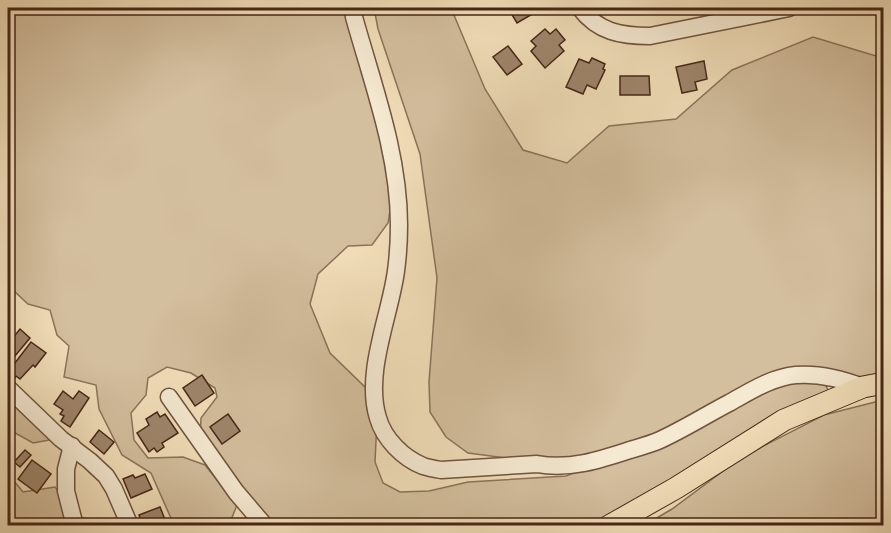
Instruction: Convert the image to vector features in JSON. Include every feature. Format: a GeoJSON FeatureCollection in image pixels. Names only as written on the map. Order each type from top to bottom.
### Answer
{"type":"FeatureCollection","features":[{"type":"Feature","properties":{"kind":"main road"},"geometry":{"type":"LineString","coordinates":[[609,525],[676,488],[784,420],[863,387],[884,383]]}},
{"type":"Feature","properties":{"kind":"street"},"geometry":{"type":"LineString","coordinates":[[353,8],[388,137],[397,183],[399,225],[396,270],[374,378],[374,400],[378,420],[387,437],[411,460],[426,467],[441,470],[537,464],[552,467],[576,465],[610,457],[659,440],[777,379],[795,375],[814,375],[844,380],[863,387]]}},
{"type":"Feature","properties":{"kind":"street"},"geometry":{"type":"LineString","coordinates":[[580,8],[604,29],[627,36],[650,36],[789,8]]}},
{"type":"Feature","properties":{"kind":"street"},"geometry":{"type":"LineString","coordinates":[[8,388],[61,439],[106,476],[130,525]]}},
{"type":"Feature","properties":{"kind":"street"},"geometry":{"type":"LineString","coordinates":[[169,397],[236,492],[265,525]]}},
{"type":"Feature","properties":{"kind":"street"},"geometry":{"type":"LineString","coordinates":[[72,446],[66,469],[66,491],[75,525]]}},
{"type":"Feature","properties":{"kind":"shaded area"},"geometry":{"type":"Polygon","coordinates":[[[8,8],[350,8],[394,186],[388,223],[372,245],[348,246],[318,274],[310,304],[330,353],[367,389],[377,420],[375,462],[383,483],[400,492],[429,491],[468,482],[566,476],[659,442],[777,380],[825,384],[829,392],[605,525],[269,525],[200,439],[201,418],[217,397],[215,388],[191,373],[167,367],[148,378],[146,395],[131,413],[134,440],[148,458],[183,457],[205,465],[237,505],[229,525],[174,525],[151,473],[122,455],[99,409],[96,385],[64,377],[69,346],[57,335],[50,310],[28,304],[15,292],[8,290],[8,8]]]}},
{"type":"Feature","properties":{"kind":"shaded area"},"geometry":{"type":"Polygon","coordinates":[[[374,8],[451,8],[485,89],[523,150],[567,163],[609,126],[676,119],[732,70],[813,37],[883,58],[883,380],[794,374],[658,439],[553,464],[468,453],[446,437],[430,412],[429,382],[437,278],[420,154],[378,29],[374,8]]]}},
{"type":"Feature","properties":{"kind":"shaded area"},"geometry":{"type":"Polygon","coordinates":[[[8,394],[55,439],[33,443],[8,429],[8,394]]]}},
{"type":"Feature","properties":{"kind":"shaded area"},"geometry":{"type":"Polygon","coordinates":[[[883,400],[883,525],[643,526],[672,509],[742,457],[824,415],[883,400]]]}},
{"type":"Feature","properties":{"kind":"shaded area"},"geometry":{"type":"Polygon","coordinates":[[[8,474],[23,492],[55,487],[77,516],[108,525],[11,525],[8,521],[8,474]]]}},
{"type":"Feature","properties":{"kind":"building"},"geometry":{"type":"Polygon","coordinates":[[[508,8],[540,8],[541,9],[517,23],[508,8]]]}},
{"type":"Feature","properties":{"kind":"building"},"geometry":{"type":"Polygon","coordinates":[[[545,29],[550,34],[556,29],[565,40],[559,45],[564,51],[545,68],[531,51],[536,46],[531,41],[545,29]]]}},
{"type":"Feature","properties":{"kind":"building"},"geometry":{"type":"Polygon","coordinates":[[[508,46],[522,64],[507,75],[493,57],[508,46]]]}},
{"type":"Feature","properties":{"kind":"building"},"geometry":{"type":"Polygon","coordinates":[[[592,58],[605,64],[603,69],[605,70],[596,89],[587,85],[583,94],[566,87],[579,59],[589,63],[592,58]]]}},
{"type":"Feature","properties":{"kind":"building"},"geometry":{"type":"Polygon","coordinates":[[[704,61],[707,79],[695,82],[697,90],[682,93],[676,67],[704,61]]]}},
{"type":"Feature","properties":{"kind":"building"},"geometry":{"type":"Polygon","coordinates":[[[620,76],[649,76],[650,95],[620,95],[620,76]]]}},
{"type":"Feature","properties":{"kind":"building"},"geometry":{"type":"Polygon","coordinates":[[[20,329],[30,338],[10,362],[8,344],[20,329]]]}},
{"type":"Feature","properties":{"kind":"building"},"geometry":{"type":"Polygon","coordinates":[[[31,342],[46,353],[35,367],[33,365],[20,379],[16,376],[12,382],[8,378],[8,372],[31,342]]]}},
{"type":"Feature","properties":{"kind":"building"},"geometry":{"type":"Polygon","coordinates":[[[202,375],[214,393],[195,406],[183,388],[202,375]]]}},
{"type":"Feature","properties":{"kind":"building"},"geometry":{"type":"Polygon","coordinates":[[[63,391],[73,399],[79,391],[89,398],[70,427],[61,421],[64,416],[60,414],[63,410],[54,404],[63,391]]]}},
{"type":"Feature","properties":{"kind":"building"},"geometry":{"type":"Polygon","coordinates":[[[157,412],[160,417],[165,414],[178,433],[162,443],[164,447],[157,452],[154,448],[149,452],[137,433],[149,425],[146,419],[157,412]]]}},
{"type":"Feature","properties":{"kind":"building"},"geometry":{"type":"Polygon","coordinates":[[[228,414],[240,431],[222,444],[210,427],[228,414]]]}},
{"type":"Feature","properties":{"kind":"building"},"geometry":{"type":"Polygon","coordinates":[[[99,430],[114,442],[104,454],[90,442],[99,430]]]}},
{"type":"Feature","properties":{"kind":"building"},"geometry":{"type":"Polygon","coordinates":[[[25,450],[31,455],[20,467],[14,462],[25,450]]]}},
{"type":"Feature","properties":{"kind":"building"},"geometry":{"type":"Polygon","coordinates":[[[32,460],[51,474],[37,493],[18,479],[32,460]]]}},
{"type":"Feature","properties":{"kind":"building"},"geometry":{"type":"Polygon","coordinates":[[[145,474],[152,489],[131,498],[123,479],[145,474]]]}},
{"type":"Feature","properties":{"kind":"building"},"geometry":{"type":"Polygon","coordinates":[[[160,507],[166,522],[157,526],[143,526],[139,515],[160,507]]]}}]}
